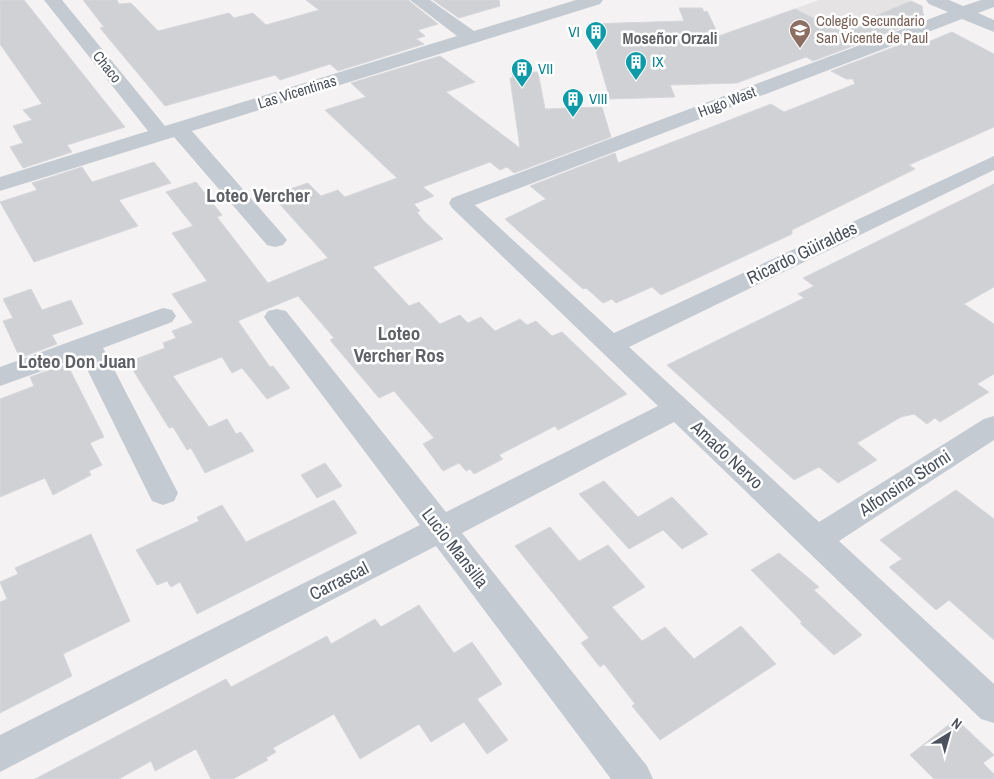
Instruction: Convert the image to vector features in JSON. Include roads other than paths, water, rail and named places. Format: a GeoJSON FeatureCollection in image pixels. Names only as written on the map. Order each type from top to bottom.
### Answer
{"type":"FeatureCollection","features":[{"type":"Feature","properties":{"kind":"street","name":"Chaco"},"geometry":{"type":"LineString","coordinates":[[53,0],[170,131],[275,240]]}},
{"type":"Feature","properties":{"kind":"street"},"geometry":{"type":"LineString","coordinates":[[419,0],[471,38]]}},
{"type":"Feature","properties":{"kind":"street","name":"Las Vicentinas"},"geometry":{"type":"LineString","coordinates":[[0,184],[594,0]]}},
{"type":"Feature","properties":{"kind":"street"},"geometry":{"type":"LineString","coordinates":[[935,0],[994,27]]}},
{"type":"Feature","properties":{"kind":"street","name":"Hugo Wast"},"geometry":{"type":"LineString","coordinates":[[460,203],[994,1]]}},
{"type":"Feature","properties":{"kind":"street","name":"Ricardo Güiraldes"},"geometry":{"type":"LineString","coordinates":[[611,345],[994,162]]}},
{"type":"Feature","properties":{"kind":"street","name":"Amado Nervo"},"geometry":{"type":"LineString","coordinates":[[460,203],[994,707]]}},
{"type":"Feature","properties":{"kind":"street"},"geometry":{"type":"LineString","coordinates":[[0,377],[163,316]]}},
{"type":"Feature","properties":{"kind":"street","name":"Lucio Mansilla"},"geometry":{"type":"LineString","coordinates":[[277,317],[634,779]]}},
{"type":"Feature","properties":{"kind":"street"},"geometry":{"type":"LineString","coordinates":[[88,344],[163,493]]}},
{"type":"Feature","properties":{"kind":"street","name":"Carrascal"},"geometry":{"type":"LineString","coordinates":[[0,754],[678,408]]}},
{"type":"Feature","properties":{"kind":"street","name":"Alfonsina Storni"},"geometry":{"type":"LineString","coordinates":[[817,540],[994,426]]}},
{"type":"Feature","properties":{"kind":"place","name":"Colegio Secundario San Vicente de Paul"},"geometry":{"type":"Point","coordinates":[800,49]}},
{"type":"Feature","properties":{"kind":"place","name":"VI"},"geometry":{"type":"Point","coordinates":[596,51]}},
{"type":"Feature","properties":{"kind":"place","name":"IX"},"geometry":{"type":"Point","coordinates":[636,81]}},
{"type":"Feature","properties":{"kind":"place","name":"VII"},"geometry":{"type":"Point","coordinates":[522,88]}},
{"type":"Feature","properties":{"kind":"place","name":"VIII"},"geometry":{"type":"Point","coordinates":[573,118]}},
{"type":"Feature","properties":{"kind":"district","name":"Moseñor Orzali"},"geometry":{"type":"Point","coordinates":[670,38]}},
{"type":"Feature","properties":{"kind":"district","name":"Loteo Vercher"},"geometry":{"type":"Point","coordinates":[258,195]}},
{"type":"Feature","properties":{"kind":"district","name":"Loteo Vercher Ros"},"geometry":{"type":"Point","coordinates":[399,344]}},
{"type":"Feature","properties":{"kind":"district","name":"Loteo Don Juan"},"geometry":{"type":"Point","coordinates":[77,361]}}]}
